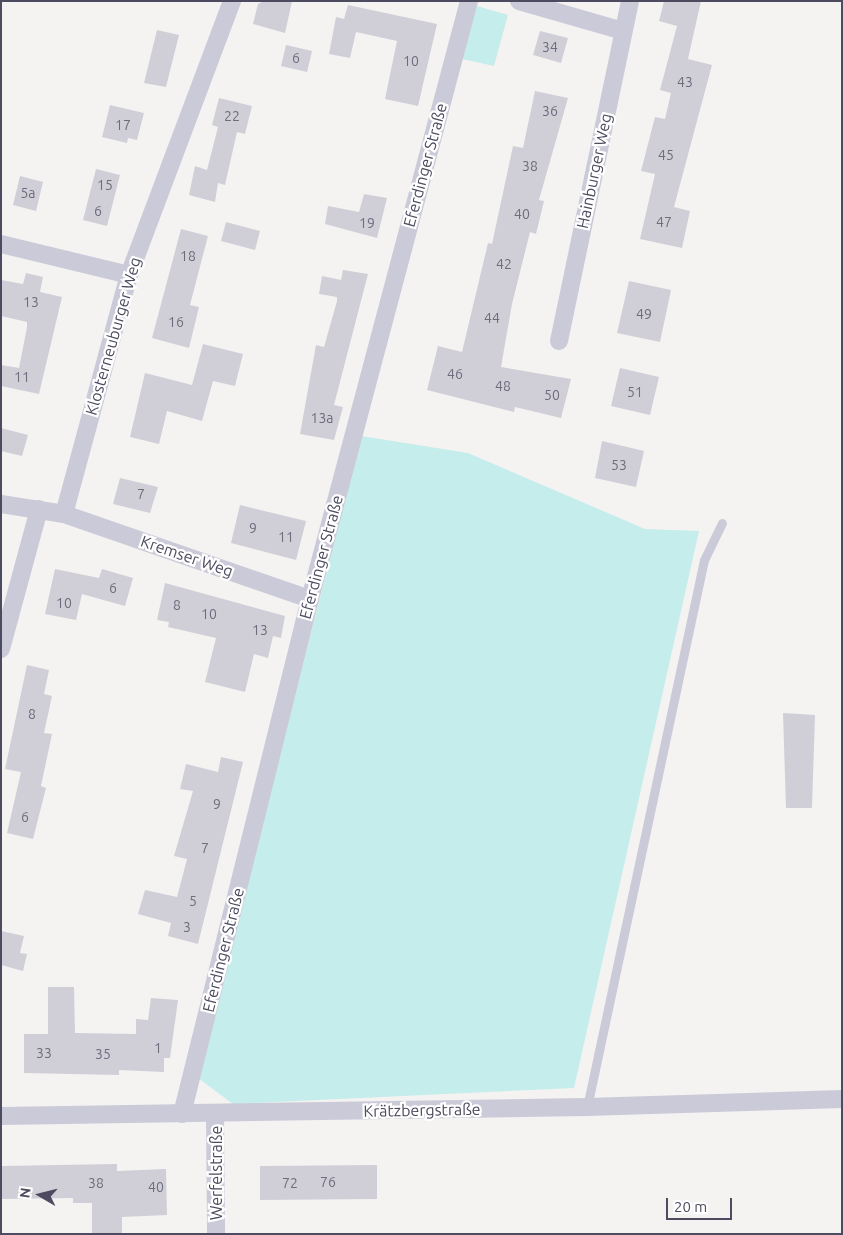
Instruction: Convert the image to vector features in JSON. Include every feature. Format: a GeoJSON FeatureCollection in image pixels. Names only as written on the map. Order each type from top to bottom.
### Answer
{"type":"FeatureCollection","features":[{"type":"Feature","properties":{"kind":"street","name":"Klosterneuburger Weg"},"geometry":{"type":"LineString","coordinates":[[64,514],[129,275],[232,1]]}},
{"type":"Feature","properties":{"kind":"street","name":"Eferdinger Straße"},"geometry":{"type":"LineString","coordinates":[[182,1114],[310,599],[469,1]]}},
{"type":"Feature","properties":{"kind":"street"},"geometry":{"type":"LineString","coordinates":[[519,1],[623,31]]}},
{"type":"Feature","properties":{"kind":"street","name":"Hainburger Weg"},"geometry":{"type":"LineString","coordinates":[[559,341],[630,1]]}},
{"type":"Feature","properties":{"kind":"street"},"geometry":{"type":"LineString","coordinates":[[1,244],[129,275]]}},
{"type":"Feature","properties":{"kind":"street"},"geometry":{"type":"LineString","coordinates":[[1,504],[64,514]]}},
{"type":"Feature","properties":{"kind":"street"},"geometry":{"type":"LineString","coordinates":[[1,649],[39,509]]}},
{"type":"Feature","properties":{"kind":"street","name":"Kremser Weg"},"geometry":{"type":"LineString","coordinates":[[64,514],[310,599]]}},
{"type":"Feature","properties":{"kind":"street","name":"Krätzbergstraße"},"geometry":{"type":"LineString","coordinates":[[1,1116],[587,1108],[842,1099]]}},
{"type":"Feature","properties":{"kind":"street","name":"Werfelstraße"},"geometry":{"type":"LineString","coordinates":[[215,1113],[216,1234]]}},
{"type":"Feature","properties":{"kind":"lane"},"geometry":{"type":"LineString","coordinates":[[587,1108],[704,560],[722,523]]}},
{"type":"Feature","properties":{"kind":"shaded area"},"geometry":{"type":"Polygon","coordinates":[[[477,6],[508,15],[494,66],[462,59],[477,6]]]}},
{"type":"Feature","properties":{"kind":"shaded area"},"geometry":{"type":"Polygon","coordinates":[[[361,436],[468,453],[645,529],[699,531],[574,1088],[233,1104],[198,1078],[361,436]]]}},
{"type":"Feature","properties":{"kind":"building"},"geometry":{"type":"Polygon","coordinates":[[[264,1],[292,1],[285,33],[253,24],[258,4],[264,1]]]}},
{"type":"Feature","properties":{"kind":"building"},"geometry":{"type":"Polygon","coordinates":[[[664,1],[701,1],[688,59],[712,65],[674,207],[690,211],[682,248],[640,239],[655,174],[641,171],[655,117],[665,119],[671,93],[660,90],[677,26],[659,21],[664,1]]]}},
{"type":"Feature","properties":{"kind":"building"},"geometry":{"type":"Polygon","coordinates":[[[348,5],[437,24],[418,106],[385,99],[397,41],[356,32],[350,58],[329,54],[336,17],[344,19],[348,5]]]}},
{"type":"Feature","properties":{"kind":"building"},"geometry":{"type":"Polygon","coordinates":[[[157,30],[179,35],[166,87],[144,83],[157,30]]]}},
{"type":"Feature","properties":{"kind":"building"},"geometry":{"type":"Polygon","coordinates":[[[540,31],[568,38],[561,63],[533,55],[540,31]]]}},
{"type":"Feature","properties":{"kind":"building"},"geometry":{"type":"Polygon","coordinates":[[[286,45],[312,51],[307,72],[281,66],[286,45]]]}},
{"type":"Feature","properties":{"kind":"building"},"geometry":{"type":"Polygon","coordinates":[[[535,91],[568,98],[539,200],[544,201],[536,234],[530,232],[512,304],[501,367],[571,379],[561,418],[515,407],[514,412],[427,390],[438,346],[462,352],[488,243],[492,244],[513,146],[523,148],[535,91]]]}},
{"type":"Feature","properties":{"kind":"building"},"geometry":{"type":"Polygon","coordinates":[[[219,98],[252,106],[245,134],[237,132],[225,185],[218,183],[215,202],[189,195],[195,166],[207,170],[218,127],[212,125],[219,98]]]}},
{"type":"Feature","properties":{"kind":"building"},"geometry":{"type":"Polygon","coordinates":[[[110,105],[144,113],[137,140],[128,138],[127,143],[102,137],[110,105]]]}},
{"type":"Feature","properties":{"kind":"building"},"geometry":{"type":"Polygon","coordinates":[[[96,169],[120,175],[107,226],[83,220],[96,169]]]}},
{"type":"Feature","properties":{"kind":"building"},"geometry":{"type":"Polygon","coordinates":[[[20,176],[43,182],[36,211],[13,205],[20,176]]]}},
{"type":"Feature","properties":{"kind":"building"},"geometry":{"type":"Polygon","coordinates":[[[364,194],[387,198],[377,238],[325,224],[328,206],[359,212],[364,194]]]}},
{"type":"Feature","properties":{"kind":"building"},"geometry":{"type":"Polygon","coordinates":[[[226,222],[260,231],[255,250],[221,241],[226,222]]]}},
{"type":"Feature","properties":{"kind":"building"},"geometry":{"type":"Polygon","coordinates":[[[181,229],[208,236],[190,305],[199,307],[189,348],[152,338],[181,229]]]}},
{"type":"Feature","properties":{"kind":"building"},"geometry":{"type":"Polygon","coordinates":[[[343,270],[368,274],[334,405],[343,407],[334,440],[300,434],[316,345],[324,347],[337,301],[337,297],[319,294],[322,276],[341,280],[343,270]]]}},
{"type":"Feature","properties":{"kind":"building"},"geometry":{"type":"Polygon","coordinates":[[[26,273],[43,277],[40,292],[62,297],[39,394],[1,386],[1,365],[19,368],[27,322],[1,316],[1,280],[23,284],[26,273]]]}},
{"type":"Feature","properties":{"kind":"building"},"geometry":{"type":"Polygon","coordinates":[[[629,281],[671,290],[660,342],[617,333],[629,281]]]}},
{"type":"Feature","properties":{"kind":"building"},"geometry":{"type":"Polygon","coordinates":[[[203,344],[243,354],[235,386],[213,381],[202,421],[167,411],[159,444],[130,437],[145,373],[192,385],[203,344]]]}},
{"type":"Feature","properties":{"kind":"building"},"geometry":{"type":"Polygon","coordinates":[[[620,368],[659,377],[650,415],[611,406],[620,368]]]}},
{"type":"Feature","properties":{"kind":"building"},"geometry":{"type":"Polygon","coordinates":[[[1,428],[28,435],[22,456],[1,451],[1,428]]]}},
{"type":"Feature","properties":{"kind":"building"},"geometry":{"type":"Polygon","coordinates":[[[602,441],[644,451],[636,487],[595,478],[602,441]]]}},
{"type":"Feature","properties":{"kind":"building"},"geometry":{"type":"Polygon","coordinates":[[[120,478],[158,487],[150,513],[113,504],[120,478]]]}},
{"type":"Feature","properties":{"kind":"building"},"geometry":{"type":"Polygon","coordinates":[[[240,505],[306,521],[296,560],[231,543],[240,505]]]}},
{"type":"Feature","properties":{"kind":"building"},"geometry":{"type":"Polygon","coordinates":[[[55,569],[99,578],[102,569],[133,578],[125,606],[82,594],[76,620],[45,614],[55,569]]]}},
{"type":"Feature","properties":{"kind":"building"},"geometry":{"type":"Polygon","coordinates":[[[165,583],[285,616],[281,638],[273,636],[268,658],[254,654],[245,692],[205,682],[216,638],[168,627],[169,622],[157,620],[165,583]]]}},
{"type":"Feature","properties":{"kind":"building"},"geometry":{"type":"Polygon","coordinates":[[[27,665],[49,670],[44,694],[52,696],[44,733],[52,734],[41,786],[46,788],[33,839],[7,833],[21,772],[5,769],[27,665]]]}},
{"type":"Feature","properties":{"kind":"building"},"geometry":{"type":"Polygon","coordinates":[[[783,713],[815,715],[812,808],[786,808],[783,713]]]}},
{"type":"Feature","properties":{"kind":"building"},"geometry":{"type":"Polygon","coordinates":[[[221,757],[243,762],[198,944],[168,936],[171,923],[138,914],[145,890],[177,897],[187,859],[174,856],[193,791],[180,789],[186,764],[218,772],[221,757]]]}},
{"type":"Feature","properties":{"kind":"building"},"geometry":{"type":"Polygon","coordinates":[[[1,931],[24,936],[20,953],[27,954],[23,971],[1,965],[1,931]]]}},
{"type":"Feature","properties":{"kind":"building"},"geometry":{"type":"Polygon","coordinates":[[[48,987],[74,987],[75,1033],[136,1034],[136,1019],[148,1020],[151,998],[178,1000],[170,1058],[164,1058],[164,1072],[119,1070],[119,1075],[24,1073],[24,1034],[48,1034],[48,987]]]}},
{"type":"Feature","properties":{"kind":"building"},"geometry":{"type":"Polygon","coordinates":[[[117,1164],[117,1171],[166,1169],[167,1215],[122,1217],[122,1234],[92,1234],[92,1203],[73,1203],[73,1198],[1,1199],[1,1166],[117,1164]]]}},
{"type":"Feature","properties":{"kind":"building"},"geometry":{"type":"Polygon","coordinates":[[[377,1165],[377,1199],[260,1200],[260,1166],[377,1165]]]}}]}
